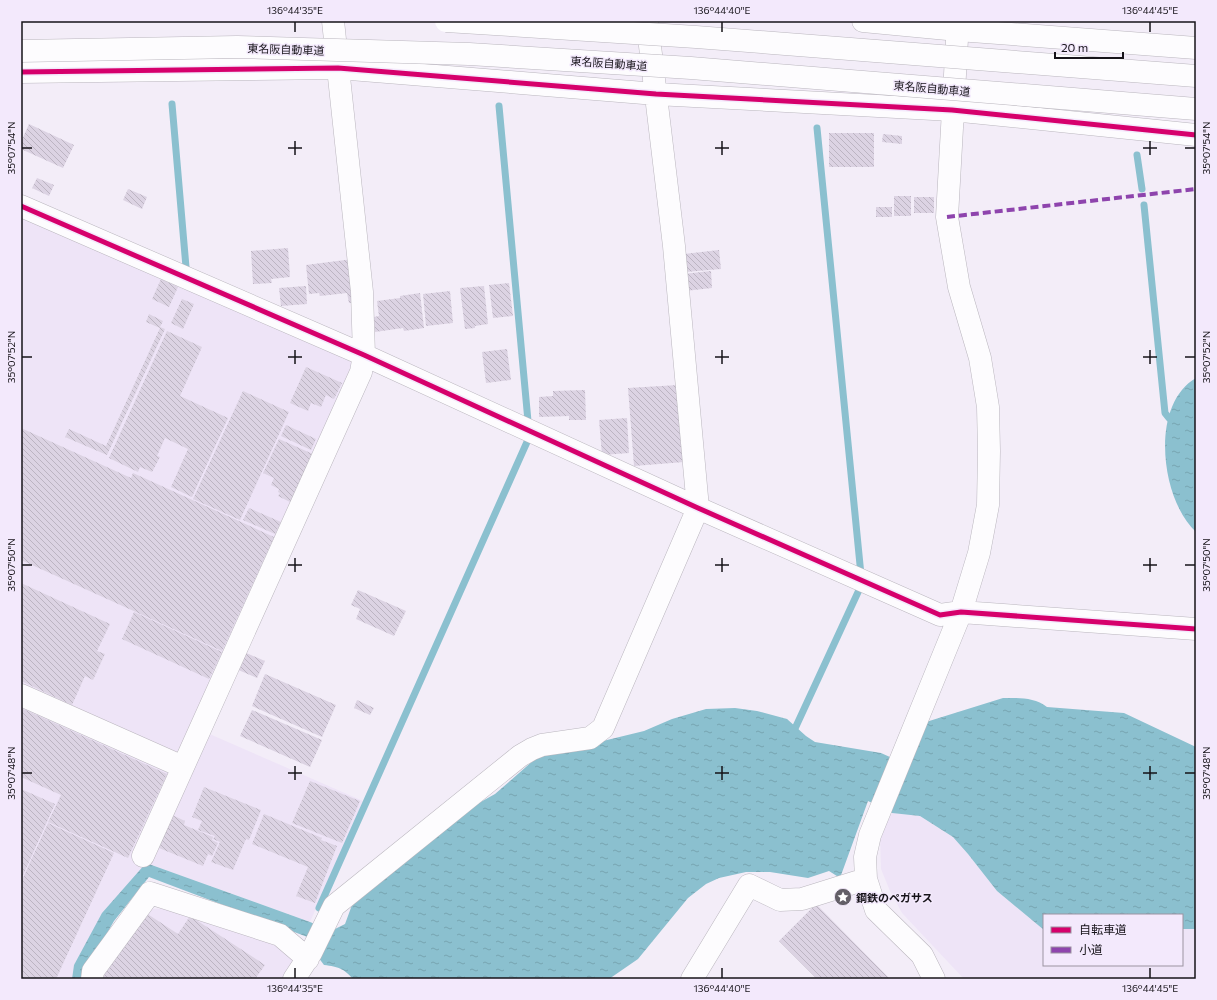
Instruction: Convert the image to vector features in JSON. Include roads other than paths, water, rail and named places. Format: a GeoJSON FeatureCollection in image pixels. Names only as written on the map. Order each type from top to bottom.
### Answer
{"type":"FeatureCollection","features":[{"type":"Feature","properties":{"kind":"main road"},"geometry":{"type":"LineString","coordinates":[[144,856],[361,372],[364,354],[362,292],[333,21]]}},
{"type":"Feature","properties":{"kind":"main road"},"geometry":{"type":"LineString","coordinates":[[446,21],[696,37],[1196,76]]}},
{"type":"Feature","properties":{"kind":"main road"},"geometry":{"type":"LineString","coordinates":[[294,979],[310,956],[334,906],[520,756],[542,745],[590,738],[603,728],[698,508],[674,246],[647,21]]}},
{"type":"Feature","properties":{"kind":"main road"},"geometry":{"type":"LineString","coordinates":[[863,21],[958,25],[1196,48]]}},
{"type":"Feature","properties":{"kind":"main road"},"geometry":{"type":"LineString","coordinates":[[934,979],[922,955],[876,910],[866,879],[865,857],[870,835],[961,612],[978,553],[988,505],[988,407],[980,358],[959,287],[947,217],[958,25]]}},
{"type":"Feature","properties":{"kind":"main road","name":"東名阪自動車道"},"geometry":{"type":"LineString","coordinates":[[21,51],[237,47],[469,54],[691,68],[1196,109]]}},
{"type":"Feature","properties":{"kind":"main road"},"geometry":{"type":"LineString","coordinates":[[21,72],[338,68],[656,94],[952,110],[1196,135]]}},
{"type":"Feature","properties":{"kind":"main road"},"geometry":{"type":"LineString","coordinates":[[21,206],[364,354],[698,508],[940,616],[961,612],[1196,629]]}},
{"type":"Feature","properties":{"kind":"main road"},"geometry":{"type":"LineString","coordinates":[[21,694],[183,767]]}},
{"type":"Feature","properties":{"kind":"main road"},"geometry":{"type":"LineString","coordinates":[[692,979],[749,885],[780,900],[802,899],[866,879]]}},
{"type":"Feature","properties":{"kind":"main road"},"geometry":{"type":"LineString","coordinates":[[92,979],[93,970],[150,893],[280,935],[310,956]]}},
{"type":"Feature","properties":{"kind":"water"},"geometry":{"type":"Polygon","coordinates":[[[1196,378],[1196,532],[1184,517],[1175,498],[1168,476],[1165,453],[1166,430],[1171,409],[1181,391],[1196,378]]]}},
{"type":"Feature","properties":{"kind":"water"},"geometry":{"type":"Polygon","coordinates":[[[1003,698],[1020,698],[1037,701],[1047,707],[1124,713],[1196,747],[1196,929],[1183,929],[1183,914],[1043,914],[1043,929],[997,891],[953,837],[920,816],[892,813],[868,801],[840,878],[829,871],[808,878],[770,872],[746,872],[719,878],[706,884],[688,898],[638,959],[609,979],[353,979],[346,972],[340,969],[333,966],[324,965],[318,957],[310,938],[149,877],[114,921],[87,968],[85,979],[72,979],[74,965],[102,913],[146,863],[310,922],[331,931],[345,924],[352,905],[477,804],[495,794],[535,759],[545,753],[570,749],[644,731],[672,719],[706,709],[735,708],[757,711],[787,719],[815,742],[881,753],[910,766],[926,722],[1003,698]]]}},
{"type":"Feature","properties":{"kind":"waterway"},"geometry":{"type":"LineString","coordinates":[[172,104],[186,267]]}},
{"type":"Feature","properties":{"kind":"waterway"},"geometry":{"type":"LineString","coordinates":[[499,106],[528,421]]}},
{"type":"Feature","properties":{"kind":"waterway"},"geometry":{"type":"LineString","coordinates":[[817,128],[861,575]]}},
{"type":"Feature","properties":{"kind":"waterway"},"geometry":{"type":"LineString","coordinates":[[1137,155],[1142,189]]}},
{"type":"Feature","properties":{"kind":"waterway"},"geometry":{"type":"LineString","coordinates":[[1144,205],[1165,413],[1169,418]]}},
{"type":"Feature","properties":{"kind":"waterway"},"geometry":{"type":"LineString","coordinates":[[319,908],[527,442]]}},
{"type":"Feature","properties":{"kind":"waterway"},"geometry":{"type":"LineString","coordinates":[[792,735],[859,590]]}},
{"type":"Feature","properties":{"kind":"place","name":"鋼鉄のペガサス"},"geometry":{"type":"Point","coordinates":[843,897]}}]}
